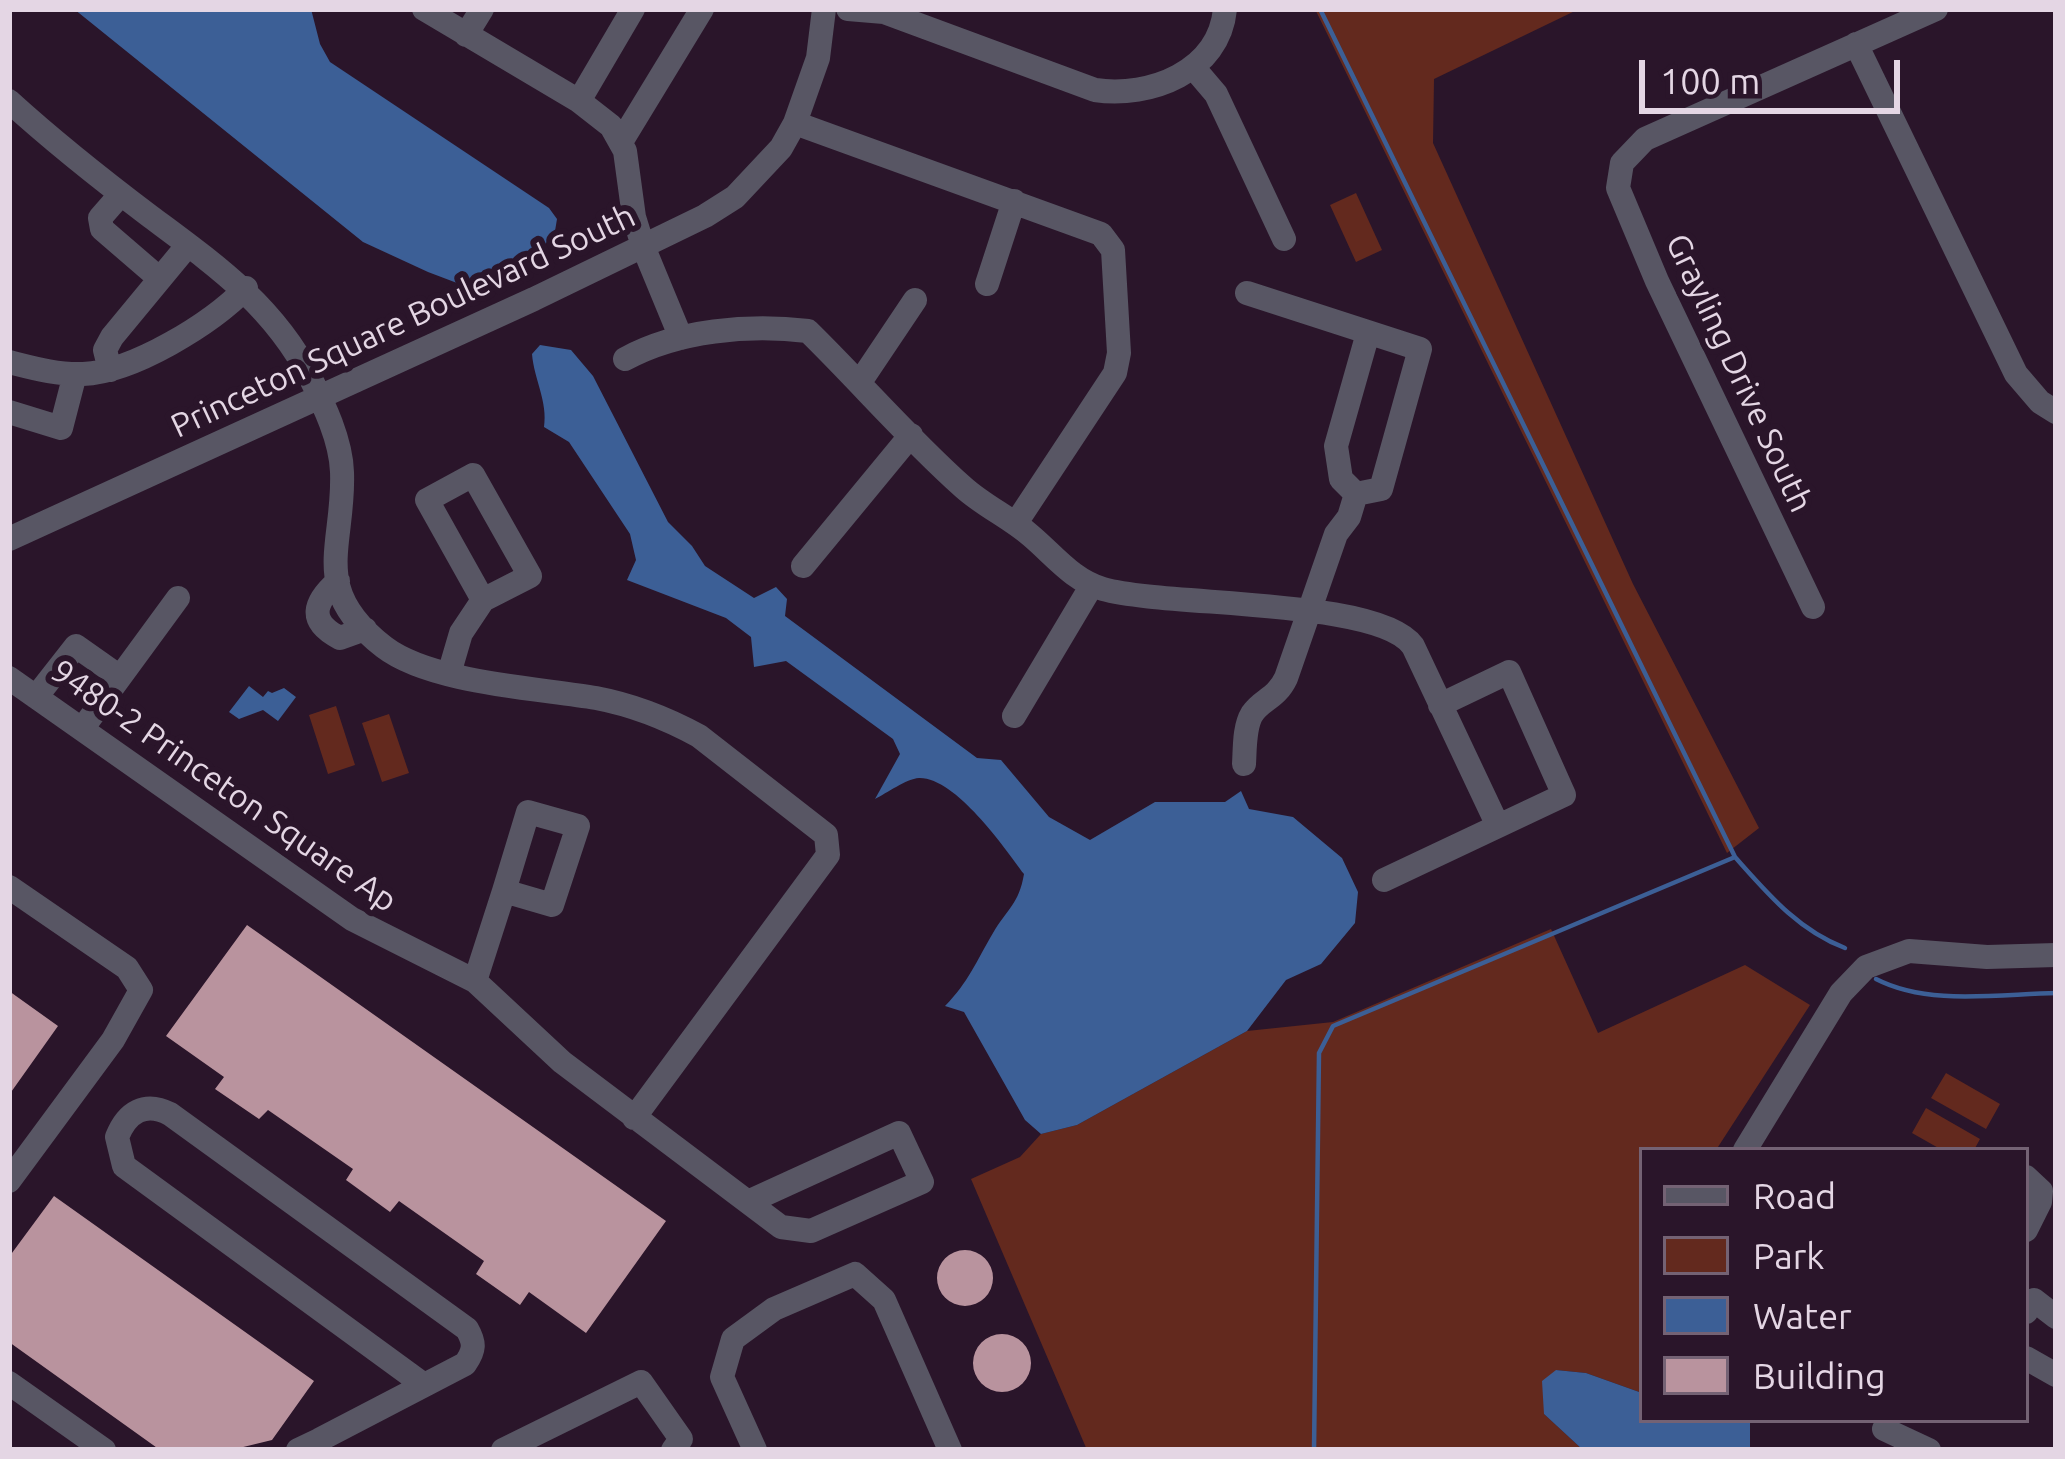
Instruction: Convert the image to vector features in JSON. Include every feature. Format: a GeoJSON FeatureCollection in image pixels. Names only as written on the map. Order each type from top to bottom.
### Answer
{"type":"FeatureCollection","features":[{"type":"Feature","properties":{"kind":"street"},"geometry":{"type":"LineString","coordinates":[[424,9],[579,101],[611,126],[621,142],[643,246],[681,338]]}},
{"type":"Feature","properties":{"kind":"street"},"geometry":{"type":"LineString","coordinates":[[466,35],[482,9]]}},
{"type":"Feature","properties":{"kind":"street"},"geometry":{"type":"LineString","coordinates":[[579,101],[633,9]]}},
{"type":"Feature","properties":{"kind":"street"},"geometry":{"type":"LineString","coordinates":[[621,142],[702,9]]}},
{"type":"Feature","properties":{"kind":"street","name":"Princeton Square Boulevard South"},"geometry":{"type":"LineString","coordinates":[[9,539],[643,246],[735,197],[772,160],[795,122],[818,58],[824,9]]}},
{"type":"Feature","properties":{"kind":"street"},"geometry":{"type":"LineString","coordinates":[[848,9],[884,11],[1095,90],[1138,91],[1162,85],[1193,67],[1216,37],[1225,9]]}},
{"type":"Feature","properties":{"kind":"street"},"geometry":{"type":"LineString","coordinates":[[1936,9],[1856,44],[2016,374],[2040,402],[2056,412]]}},
{"type":"Feature","properties":{"kind":"street","name":"Grayling Drive South"},"geometry":{"type":"LineString","coordinates":[[1813,608],[1657,281],[1618,188],[1622,163],[1645,139],[1856,44]]}},
{"type":"Feature","properties":{"kind":"street"},"geometry":{"type":"LineString","coordinates":[[1193,67],[1216,94],[1284,239]]}},
{"type":"Feature","properties":{"kind":"street"},"geometry":{"type":"LineString","coordinates":[[9,101],[245,288],[283,333],[319,397],[337,445],[342,475],[334,558],[338,581],[365,629],[388,651],[449,674],[650,712],[699,736],[826,835],[828,855],[634,1118]]}},
{"type":"Feature","properties":{"kind":"street"},"geometry":{"type":"LineString","coordinates":[[795,122],[1109,240],[1119,353],[1115,373],[1016,524]]}},
{"type":"Feature","properties":{"kind":"street"},"geometry":{"type":"LineString","coordinates":[[121,194],[100,218],[101,230],[160,279]]}},
{"type":"Feature","properties":{"kind":"street"},"geometry":{"type":"LineString","coordinates":[[987,284],[1014,202]]}},
{"type":"Feature","properties":{"kind":"street"},"geometry":{"type":"LineString","coordinates":[[110,370],[105,350],[112,337],[188,244]]}},
{"type":"Feature","properties":{"kind":"street"},"geometry":{"type":"LineString","coordinates":[[9,362],[75,374],[110,370],[202,327],[245,288]]}},
{"type":"Feature","properties":{"kind":"street"},"geometry":{"type":"LineString","coordinates":[[1247,292],[1420,350],[1381,489],[1356,494]]}},
{"type":"Feature","properties":{"kind":"street"},"geometry":{"type":"LineString","coordinates":[[860,382],[915,300]]}},
{"type":"Feature","properties":{"kind":"street"},"geometry":{"type":"LineString","coordinates":[[626,359],[681,338],[782,328],[808,331],[964,488],[1016,524],[1078,579],[1170,601],[1222,599],[1390,626],[1408,638],[1498,826]]}},
{"type":"Feature","properties":{"kind":"street"},"geometry":{"type":"LineString","coordinates":[[1356,494],[1341,479],[1336,446],[1368,333]]}},
{"type":"Feature","properties":{"kind":"street"},"geometry":{"type":"LineString","coordinates":[[9,412],[62,428],[75,374]]}},
{"type":"Feature","properties":{"kind":"street"},"geometry":{"type":"LineString","coordinates":[[802,566],[911,435]]}},
{"type":"Feature","properties":{"kind":"street"},"geometry":{"type":"LineString","coordinates":[[449,674],[461,633],[483,600],[530,576],[473,475],[427,500],[483,600]]}},
{"type":"Feature","properties":{"kind":"street"},"geometry":{"type":"LineString","coordinates":[[1244,764],[1248,722],[1260,705],[1278,694],[1356,494]]}},
{"type":"Feature","properties":{"kind":"street"},"geometry":{"type":"LineString","coordinates":[[1014,716],[1092,585]]}},
{"type":"Feature","properties":{"kind":"street"},"geometry":{"type":"LineString","coordinates":[[82,729],[178,598]]}},
{"type":"Feature","properties":{"kind":"street"},"geometry":{"type":"LineString","coordinates":[[36,697],[76,646],[120,676]]}},
{"type":"Feature","properties":{"kind":"street"},"geometry":{"type":"LineString","coordinates":[[1384,880],[1564,795],[1509,672],[1441,705]]}},
{"type":"Feature","properties":{"kind":"street","name":"9480-2 Princeton Square Ap"},"geometry":{"type":"LineString","coordinates":[[9,677],[352,919],[475,981],[562,1062],[781,1227],[811,1231],[922,1182],[899,1133],[748,1202]]}},
{"type":"Feature","properties":{"kind":"street"},"geometry":{"type":"LineString","coordinates":[[9,887],[127,968],[141,990],[113,1040],[9,1181]]}},
{"type":"Feature","properties":{"kind":"street"},"geometry":{"type":"LineString","coordinates":[[475,981],[504,891]]}},
{"type":"Feature","properties":{"kind":"street"},"geometry":{"type":"LineString","coordinates":[[1747,1147],[1841,993],[1879,960],[1920,950],[1987,957],[2056,956]]}},
{"type":"Feature","properties":{"kind":"street"},"geometry":{"type":"LineString","coordinates":[[298,1450],[466,1364],[474,1352],[467,1329],[170,1114],[145,1107],[122,1125],[118,1153],[124,1166],[424,1385]]}},
{"type":"Feature","properties":{"kind":"street"},"geometry":{"type":"LineString","coordinates":[[2029,1180],[2041,1191],[2029,1224]]}},
{"type":"Feature","properties":{"kind":"street"},"geometry":{"type":"LineString","coordinates":[[755,1450],[722,1377],[733,1339],[774,1310],[855,1274],[884,1300],[950,1450]]}},
{"type":"Feature","properties":{"kind":"street"},"geometry":{"type":"LineString","coordinates":[[2029,1308],[2034,1300],[2056,1317]]}},
{"type":"Feature","properties":{"kind":"street"},"geometry":{"type":"LineString","coordinates":[[2029,1360],[2056,1375]]}},
{"type":"Feature","properties":{"kind":"street"},"geometry":{"type":"LineString","coordinates":[[503,1450],[641,1382],[681,1439],[673,1450]]}},
{"type":"Feature","properties":{"kind":"street"},"geometry":{"type":"LineString","coordinates":[[9,1383],[104,1450]]}},
{"type":"Feature","properties":{"kind":"street"},"geometry":{"type":"LineString","coordinates":[[1884,1429],[1929,1450]]}},
{"type":"Feature","properties":{"kind":"green space"},"geometry":{"type":"Polygon","coordinates":[[[1315,9],[1579,9],[1434,79],[1433,143],[1633,584],[1759,828],[1727,853],[1315,9]]]}},
{"type":"Feature","properties":{"kind":"green space"},"geometry":{"type":"Polygon","coordinates":[[[1356,193],[1382,250],[1356,262],[1330,205],[1356,193]]]}},
{"type":"Feature","properties":{"kind":"green space"},"geometry":{"type":"Polygon","coordinates":[[[336,706],[355,765],[328,774],[309,715],[336,706]]]}},
{"type":"Feature","properties":{"kind":"green space"},"geometry":{"type":"Polygon","coordinates":[[[389,714],[409,773],[382,782],[362,723],[389,714]]]}},
{"type":"Feature","properties":{"kind":"green space"},"geometry":{"type":"Polygon","coordinates":[[[1551,929],[1598,1033],[1745,965],[1810,1005],[1718,1147],[1639,1147],[1639,1392],[1586,1373],[1556,1370],[1544,1414],[1583,1450],[1087,1450],[971,1179],[1020,1157],[1041,1134],[1077,1125],[1247,1031],[1333,1022],[1551,929]]]}},
{"type":"Feature","properties":{"kind":"green space"},"geometry":{"type":"Polygon","coordinates":[[[1946,1073],[2000,1104],[1986,1129],[1931,1098],[1946,1073]]]}},
{"type":"Feature","properties":{"kind":"green space"},"geometry":{"type":"Polygon","coordinates":[[[1926,1108],[1980,1139],[1976,1147],[1937,1147],[1912,1133],[1926,1108]]]}},
{"type":"Feature","properties":{"kind":"water"},"geometry":{"type":"Polygon","coordinates":[[[74,9],[311,9],[330,62],[549,208],[557,219],[555,231],[542,249],[457,283],[363,242],[74,9]]]}},
{"type":"Feature","properties":{"kind":"water"},"geometry":{"type":"Polygon","coordinates":[[[540,345],[571,350],[593,376],[668,522],[705,566],[754,598],[776,587],[787,599],[785,616],[977,758],[1001,760],[1049,817],[1090,840],[1155,802],[1225,802],[1241,791],[1249,809],[1293,817],[1342,858],[1358,892],[1355,923],[1321,964],[1286,980],[1247,1031],[1077,1125],[1041,1134],[1025,1120],[964,1012],[945,1006],[1016,900],[1024,874],[978,816],[933,781],[914,779],[875,799],[900,754],[893,739],[786,661],[754,667],[751,637],[726,618],[627,580],[636,560],[630,534],[569,442],[544,427],[532,354],[540,345]]]}},
{"type":"Feature","properties":{"kind":"water"},"geometry":{"type":"Polygon","coordinates":[[[249,686],[263,697],[284,688],[296,697],[278,721],[263,710],[239,719],[229,712],[249,686]]]}},
{"type":"Feature","properties":{"kind":"water"},"geometry":{"type":"Polygon","coordinates":[[[1556,1370],[1586,1373],[1639,1392],[1639,1423],[1750,1423],[1750,1450],[1583,1450],[1544,1414],[1542,1381],[1556,1370]]]}},
{"type":"Feature","properties":{"kind":"building"},"geometry":{"type":"Polygon","coordinates":[[[247,925],[666,1221],[586,1333],[529,1292],[520,1305],[476,1274],[484,1261],[399,1201],[390,1212],[346,1180],[353,1169],[268,1110],[259,1119],[215,1089],[224,1077],[166,1036],[247,925]]]}},
{"type":"Feature","properties":{"kind":"building"},"geometry":{"type":"Polygon","coordinates":[[[9,991],[58,1026],[9,1095],[9,991]]]}},
{"type":"Feature","properties":{"kind":"building"},"geometry":{"type":"Polygon","coordinates":[[[54,1196],[314,1381],[272,1440],[231,1450],[160,1450],[9,1342],[9,1257],[54,1196]]]}},
{"type":"Feature","properties":{"kind":"building"},"geometry":{"type":"Polygon","coordinates":[[[965,1250],[985,1258],[993,1278],[985,1298],[965,1306],[945,1298],[937,1278],[945,1258],[965,1250]]]}},
{"type":"Feature","properties":{"kind":"building"},"geometry":{"type":"Polygon","coordinates":[[[1002,1334],[1022,1343],[1031,1363],[1022,1383],[1002,1392],[982,1383],[973,1363],[982,1343],[1002,1334]]]}},
{"type":"Feature","properties":{"kind":"waterway"},"geometry":{"type":"LineString","coordinates":[[1320,9],[1735,857],[1798,921],[1845,948]]}},
{"type":"Feature","properties":{"kind":"waterway"},"geometry":{"type":"LineString","coordinates":[[1314,1450],[1319,1053],[1333,1026],[1735,857]]}},
{"type":"Feature","properties":{"kind":"waterway"},"geometry":{"type":"LineString","coordinates":[[1876,979],[1941,996],[2056,993]]}}]}
